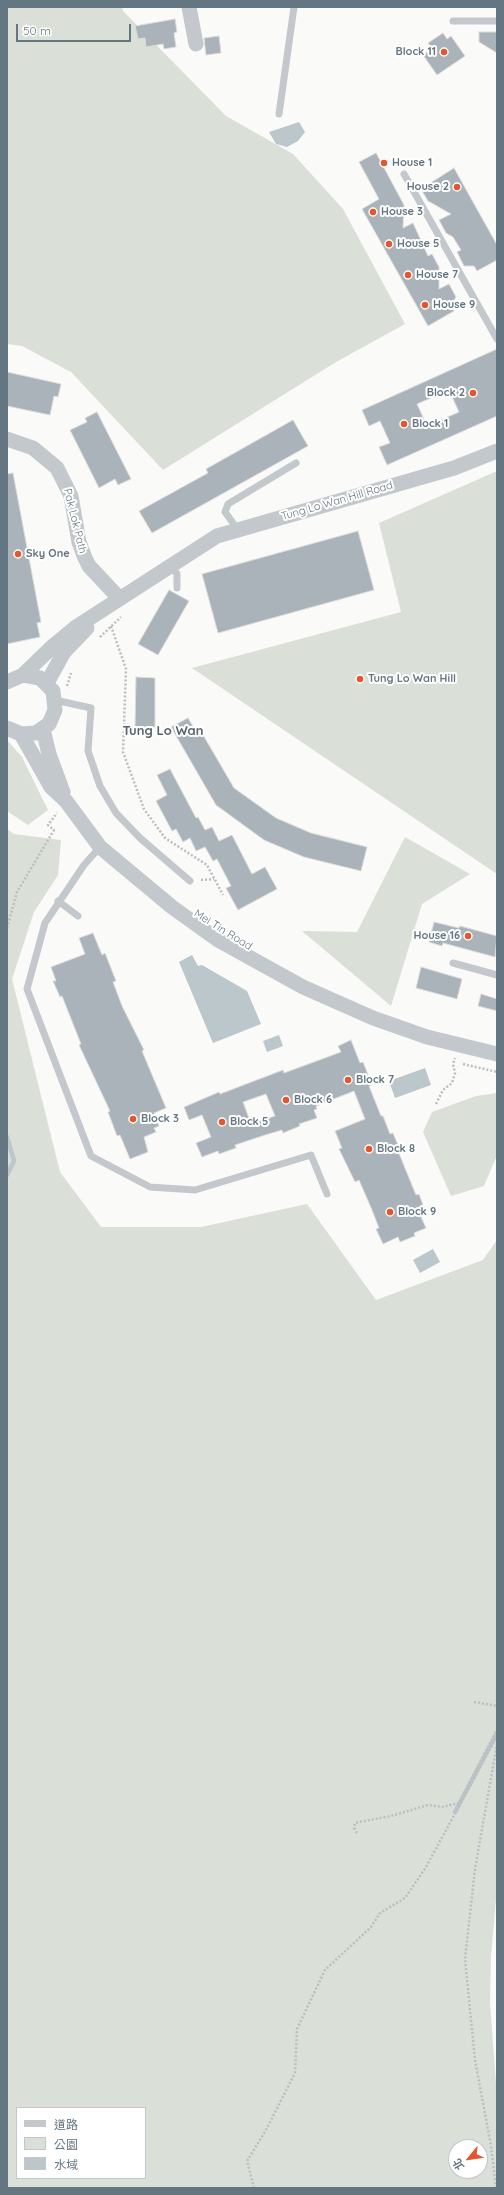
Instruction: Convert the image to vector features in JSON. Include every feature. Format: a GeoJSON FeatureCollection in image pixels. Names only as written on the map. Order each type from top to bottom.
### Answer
{"type":"FeatureCollection","features":[{"type":"Feature","properties":{"kind":"street"},"geometry":{"type":"LineString","coordinates":[[189,7],[196,44]]}},
{"type":"Feature","properties":{"kind":"street","name":"Pak Lok Path"},"geometry":{"type":"LineString","coordinates":[[7,439],[33,448],[57,468],[71,496],[79,542],[85,558],[89,566],[119,598]]}},
{"type":"Feature","properties":{"kind":"street","name":"Tung Lo Wan Hill Road"},"geometry":{"type":"LineString","coordinates":[[7,682],[23,675],[76,626],[217,536],[454,468],[497,450]]}},
{"type":"Feature","properties":{"kind":"street","name":"Tung Lo Wan Hill Road"},"geometry":{"type":"LineString","coordinates":[[47,683],[64,652],[100,612]]}},
{"type":"Feature","properties":{"kind":"street"},"geometry":{"type":"LineString","coordinates":[[7,728],[21,734],[36,733],[43,729],[53,717],[60,701],[47,683],[40,678],[23,675]]}},
{"type":"Feature","properties":{"kind":"street","name":"Mei Tin Road"},"geometry":{"type":"LineString","coordinates":[[43,729],[63,806]]}},
{"type":"Feature","properties":{"kind":"street","name":"Mei Tin Road"},"geometry":{"type":"LineString","coordinates":[[21,734],[63,806],[100,847],[189,920],[218,940],[271,971],[373,1018],[427,1036],[497,1054]]}},
{"type":"Feature","properties":{"kind":"lane"},"geometry":{"type":"LineString","coordinates":[[279,114],[294,7]]}},
{"type":"Feature","properties":{"kind":"lane"},"geometry":{"type":"LineString","coordinates":[[453,20],[497,21]]}},
{"type":"Feature","properties":{"kind":"lane"},"geometry":{"type":"LineString","coordinates":[[404,174],[497,339]]}},
{"type":"Feature","properties":{"kind":"lane"},"geometry":{"type":"LineString","coordinates":[[238,530],[225,512],[228,504],[296,463]]}},
{"type":"Feature","properties":{"kind":"lane"},"geometry":{"type":"LineString","coordinates":[[171,566],[177,574],[177,588]]}},
{"type":"Feature","properties":{"kind":"lane"},"geometry":{"type":"LineString","coordinates":[[60,701],[91,708],[88,751],[100,786],[116,813],[140,838],[190,881]]}},
{"type":"Feature","properties":{"kind":"lane"},"geometry":{"type":"LineString","coordinates":[[100,847],[84,865],[58,901],[45,923],[27,989],[91,1156],[150,1187],[195,1190],[311,1155],[327,1194]]}},
{"type":"Feature","properties":{"kind":"lane"},"geometry":{"type":"LineString","coordinates":[[58,901],[78,916]]}},
{"type":"Feature","properties":{"kind":"lane"},"geometry":{"type":"LineString","coordinates":[[453,963],[497,975]]}},
{"type":"Feature","properties":{"kind":"path"},"geometry":{"type":"LineString","coordinates":[[100,612],[112,627],[126,669],[123,752],[144,809],[165,838],[206,865],[223,895]]}},
{"type":"Feature","properties":{"kind":"path"},"geometry":{"type":"LineString","coordinates":[[95,642],[127,613]]}},
{"type":"Feature","properties":{"kind":"path"},"geometry":{"type":"LineString","coordinates":[[60,701],[72,668]]}},
{"type":"Feature","properties":{"kind":"path"},"geometry":{"type":"LineString","coordinates":[[7,928],[17,892],[54,830],[48,826],[63,806]]}},
{"type":"Feature","properties":{"kind":"path"},"geometry":{"type":"LineString","coordinates":[[436,1104],[443,1090],[452,1083],[455,1073],[453,1064],[456,1056]]}},
{"type":"Feature","properties":{"kind":"path"},"geometry":{"type":"LineString","coordinates":[[463,1064],[497,1072]]}},
{"type":"Feature","properties":{"kind":"path"},"geometry":{"type":"LineString","coordinates":[[497,1691],[497,1703]]}},
{"type":"Feature","properties":{"kind":"path"},"geometry":{"type":"LineString","coordinates":[[474,1702],[497,1706]]}},
{"type":"Feature","properties":{"kind":"path"},"geometry":{"type":"LineString","coordinates":[[357,1833],[354,1828],[355,1823],[391,1816],[428,1805],[442,1807],[459,1803],[497,1730]]}},
{"type":"Feature","properties":{"kind":"path"},"geometry":{"type":"LineString","coordinates":[[254,2188],[247,2161],[266,2130],[295,2073],[297,2029],[325,1970],[371,1927],[380,1912],[404,1898],[426,1867],[497,1736]]}},
{"type":"Feature","properties":{"kind":"path"},"geometry":{"type":"LineString","coordinates":[[496,2188],[491,2146],[475,2060],[465,1959],[475,1869],[497,1744]]}},
{"type":"Feature","properties":{"kind":"green space"},"geometry":{"type":"Polygon","coordinates":[[[7,7],[122,7],[123,11],[226,116],[293,154],[343,209],[405,324],[336,362],[163,470],[71,372],[22,346],[7,344],[7,7]]]}},
{"type":"Feature","properties":{"kind":"green space"},"geometry":{"type":"Polygon","coordinates":[[[497,471],[497,874],[192,668],[401,612],[379,523],[497,471]]]}},
{"type":"Feature","properties":{"kind":"green space"},"geometry":{"type":"Polygon","coordinates":[[[7,740],[22,757],[48,810],[28,825],[7,811],[7,740]]]}},
{"type":"Feature","properties":{"kind":"green space"},"geometry":{"type":"Polygon","coordinates":[[[7,829],[14,834],[61,840],[58,875],[34,912],[12,979],[60,1172],[101,1227],[201,1227],[307,1204],[376,1300],[483,1260],[497,1240],[497,1888],[491,1956],[490,2003],[497,2097],[497,2188],[7,2188],[7,829]]]}},
{"type":"Feature","properties":{"kind":"green space"},"geometry":{"type":"Polygon","coordinates":[[[405,837],[470,874],[422,904],[391,1006],[302,931],[357,932],[405,837]]]}},
{"type":"Feature","properties":{"kind":"green space"},"geometry":{"type":"Polygon","coordinates":[[[497,1093],[497,1155],[484,1186],[451,1196],[423,1132],[432,1112],[476,1096],[497,1093]]]}},
{"type":"Feature","properties":{"kind":"water"},"geometry":{"type":"Polygon","coordinates":[[[299,122],[305,132],[298,141],[287,147],[276,144],[269,132],[299,122]]]}},
{"type":"Feature","properties":{"kind":"water"},"geometry":{"type":"Polygon","coordinates":[[[192,955],[198,966],[202,965],[247,991],[261,1024],[213,1043],[179,962],[192,955]]]}},
{"type":"Feature","properties":{"kind":"water"},"geometry":{"type":"Polygon","coordinates":[[[279,1035],[283,1046],[267,1052],[263,1041],[279,1035]]]}},
{"type":"Feature","properties":{"kind":"water"},"geometry":{"type":"Polygon","coordinates":[[[425,1068],[431,1085],[395,1098],[389,1081],[425,1068]]]}},
{"type":"Feature","properties":{"kind":"water"},"geometry":{"type":"Polygon","coordinates":[[[433,1249],[440,1262],[420,1273],[413,1260],[433,1249]]]}},
{"type":"Feature","properties":{"kind":"building"},"geometry":{"type":"Polygon","coordinates":[[[175,19],[177,32],[174,33],[176,47],[164,49],[163,44],[146,47],[145,38],[138,39],[135,26],[175,19]]]}},
{"type":"Feature","properties":{"kind":"building"},"geometry":{"type":"Polygon","coordinates":[[[479,32],[497,32],[497,53],[479,42],[479,32]]]}},
{"type":"Feature","properties":{"kind":"building","name":"Block 11"},"geometry":{"type":"Polygon","coordinates":[[[443,33],[447,39],[451,36],[465,56],[437,75],[423,55],[432,49],[428,43],[443,33]]]}},
{"type":"Feature","properties":{"kind":"building"},"geometry":{"type":"Polygon","coordinates":[[[219,36],[221,53],[206,55],[204,38],[219,36]]]}},
{"type":"Feature","properties":{"kind":"building"},"geometry":{"type":"Polygon","coordinates":[[[376,153],[404,205],[403,228],[413,223],[428,256],[432,254],[439,267],[439,289],[449,284],[456,297],[451,306],[454,311],[428,326],[362,209],[379,199],[359,162],[376,153]]]}},
{"type":"Feature","properties":{"kind":"building"},"geometry":{"type":"Polygon","coordinates":[[[454,168],[497,245],[497,260],[477,271],[474,266],[464,266],[457,252],[461,250],[453,237],[446,233],[439,220],[451,214],[428,201],[421,189],[454,168]]]}},
{"type":"Feature","properties":{"kind":"building"},"geometry":{"type":"Polygon","coordinates":[[[497,349],[497,416],[387,465],[379,447],[390,443],[380,421],[369,426],[362,410],[497,349]],[[449,390],[417,404],[427,426],[459,412],[449,390]]]}},
{"type":"Feature","properties":{"kind":"building"},"geometry":{"type":"Polygon","coordinates":[[[7,372],[61,384],[58,397],[54,396],[50,415],[7,406],[7,372]]]}},
{"type":"Feature","properties":{"kind":"building"},"geometry":{"type":"Polygon","coordinates":[[[97,412],[131,479],[118,485],[115,479],[99,488],[70,430],[87,422],[85,418],[97,412]]]}},
{"type":"Feature","properties":{"kind":"building"},"geometry":{"type":"Polygon","coordinates":[[[293,420],[308,446],[152,533],[139,511],[208,473],[206,469],[293,420]]]}},
{"type":"Feature","properties":{"kind":"building","name":"Sky One"},"geometry":{"type":"Polygon","coordinates":[[[13,473],[41,622],[37,623],[40,637],[7,644],[7,474],[13,473]]]}},
{"type":"Feature","properties":{"kind":"building"},"geometry":{"type":"Polygon","coordinates":[[[358,531],[374,590],[218,633],[202,574],[358,531]]]}},
{"type":"Feature","properties":{"kind":"building"},"geometry":{"type":"Polygon","coordinates":[[[169,590],[189,601],[158,655],[138,644],[169,590]]]}},
{"type":"Feature","properties":{"kind":"building"},"geometry":{"type":"Polygon","coordinates":[[[136,677],[155,678],[155,727],[135,727],[136,677]]]}},
{"type":"Feature","properties":{"kind":"building"},"geometry":{"type":"Polygon","coordinates":[[[188,718],[195,730],[199,728],[234,788],[276,818],[311,833],[367,847],[361,871],[304,857],[264,840],[216,805],[171,727],[188,718]]]}},
{"type":"Feature","properties":{"kind":"building"},"geometry":{"type":"Polygon","coordinates":[[[170,769],[196,818],[198,817],[205,830],[212,827],[219,841],[232,835],[252,874],[265,867],[277,889],[238,910],[226,888],[231,886],[217,859],[213,861],[205,847],[196,851],[190,838],[183,842],[176,829],[172,831],[156,801],[167,795],[157,775],[170,769]]]}},
{"type":"Feature","properties":{"kind":"building"},"geometry":{"type":"Polygon","coordinates":[[[434,922],[459,928],[460,926],[497,936],[495,957],[443,943],[442,946],[429,942],[434,922]]]}},
{"type":"Feature","properties":{"kind":"building"},"geometry":{"type":"Polygon","coordinates":[[[93,933],[102,955],[105,953],[116,981],[113,982],[122,1006],[144,1050],[142,1051],[166,1108],[154,1113],[159,1126],[154,1128],[156,1132],[144,1137],[148,1152],[130,1159],[120,1135],[117,1136],[108,1112],[110,1111],[79,1045],[81,1044],[62,996],[60,997],[53,981],[56,981],[51,967],[85,954],[79,938],[93,933]]]}},
{"type":"Feature","properties":{"kind":"building"},"geometry":{"type":"Polygon","coordinates":[[[421,967],[462,979],[457,999],[416,988],[421,967]]]}},
{"type":"Feature","properties":{"kind":"building"},"geometry":{"type":"Polygon","coordinates":[[[481,994],[497,999],[497,1011],[478,1006],[481,994]]]}},
{"type":"Feature","properties":{"kind":"building"},"geometry":{"type":"Polygon","coordinates":[[[351,1040],[360,1063],[363,1062],[372,1085],[369,1086],[381,1116],[383,1116],[390,1134],[393,1133],[400,1150],[398,1151],[416,1195],[419,1194],[423,1205],[417,1208],[426,1228],[414,1233],[415,1236],[400,1242],[398,1237],[383,1244],[376,1229],[379,1228],[359,1180],[355,1182],[339,1149],[342,1148],[335,1131],[365,1119],[354,1091],[316,1106],[317,1109],[314,1110],[317,1118],[299,1124],[300,1126],[283,1133],[282,1130],[235,1145],[236,1148],[219,1154],[218,1151],[202,1157],[196,1143],[211,1137],[202,1115],[189,1120],[184,1107],[219,1092],[220,1094],[283,1070],[284,1073],[341,1052],[338,1046],[351,1040]],[[266,1094],[243,1102],[251,1124],[275,1116],[266,1094]]]}},
{"type":"Feature","properties":{"kind":"waterway"},"geometry":{"type":"LineString","coordinates":[[7,1137],[14,1161],[7,1175]]}},
{"type":"Feature","properties":{"kind":"waterway"},"geometry":{"type":"LineString","coordinates":[[455,1812],[497,1733]]}},
{"type":"Feature","properties":{"kind":"place","name":"Block 11"},"geometry":{"type":"Point","coordinates":[444,52]}},
{"type":"Feature","properties":{"kind":"place","name":"House 1"},"geometry":{"type":"Point","coordinates":[384,163]}},
{"type":"Feature","properties":{"kind":"place","name":"House 2"},"geometry":{"type":"Point","coordinates":[457,187]}},
{"type":"Feature","properties":{"kind":"place","name":"House 3"},"geometry":{"type":"Point","coordinates":[373,212]}},
{"type":"Feature","properties":{"kind":"place","name":"House 5"},"geometry":{"type":"Point","coordinates":[389,244]}},
{"type":"Feature","properties":{"kind":"place","name":"House 7"},"geometry":{"type":"Point","coordinates":[408,275]}},
{"type":"Feature","properties":{"kind":"place","name":"House 9"},"geometry":{"type":"Point","coordinates":[425,305]}},
{"type":"Feature","properties":{"kind":"place","name":"Block 2"},"geometry":{"type":"Point","coordinates":[473,393]}},
{"type":"Feature","properties":{"kind":"place","name":"Block 1"},"geometry":{"type":"Point","coordinates":[404,424]}},
{"type":"Feature","properties":{"kind":"place","name":"Sky One"},"geometry":{"type":"Point","coordinates":[18,554]}},
{"type":"Feature","properties":{"kind":"place","name":"Tung Lo Wan Hill"},"geometry":{"type":"Point","coordinates":[360,679]}},
{"type":"Feature","properties":{"kind":"place","name":"House 16"},"geometry":{"type":"Point","coordinates":[468,936]}},
{"type":"Feature","properties":{"kind":"place","name":"Block 7"},"geometry":{"type":"Point","coordinates":[348,1080]}},
{"type":"Feature","properties":{"kind":"place","name":"Block 6"},"geometry":{"type":"Point","coordinates":[286,1100]}},
{"type":"Feature","properties":{"kind":"place","name":"Block 3"},"geometry":{"type":"Point","coordinates":[133,1119]}},
{"type":"Feature","properties":{"kind":"place","name":"Block 5"},"geometry":{"type":"Point","coordinates":[222,1122]}},
{"type":"Feature","properties":{"kind":"place","name":"Block 8"},"geometry":{"type":"Point","coordinates":[369,1149]}},
{"type":"Feature","properties":{"kind":"place","name":"Block 9"},"geometry":{"type":"Point","coordinates":[390,1212]}},
{"type":"Feature","properties":{"kind":"district","name":"Tung Lo Wan"},"geometry":{"type":"Point","coordinates":[163,731]}}]}
